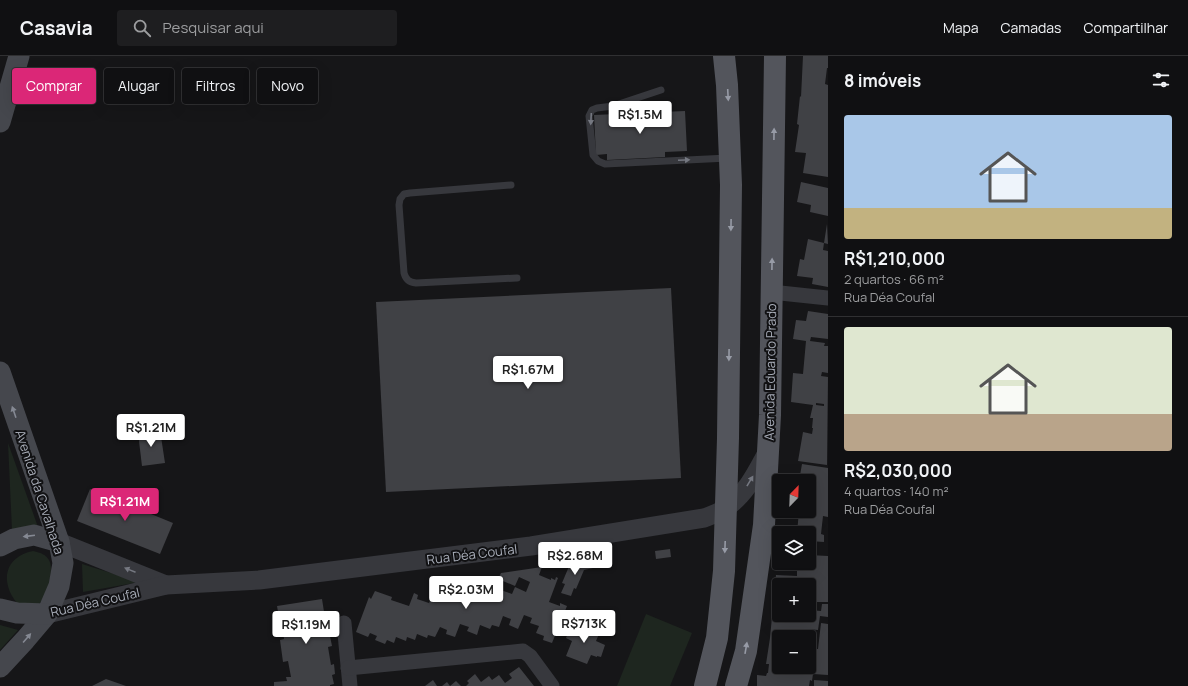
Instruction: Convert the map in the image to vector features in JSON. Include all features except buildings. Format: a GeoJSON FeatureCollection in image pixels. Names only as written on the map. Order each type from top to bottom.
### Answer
{"type":"FeatureCollection","features":[{"type":"Feature","properties":{"kind":"main road"},"geometry":{"type":"LineString","coordinates":[[0,122],[19,56]]}},
{"type":"Feature","properties":{"kind":"main road"},"geometry":{"type":"LineString","coordinates":[[705,686],[717,638],[724,571],[729,430],[731,158],[724,56]]}},
{"type":"Feature","properties":{"kind":"main road","name":"Avenida Eduardo Prado"},"geometry":{"type":"LineString","coordinates":[[736,686],[746,651],[764,525],[768,449],[775,56]]}},
{"type":"Feature","properties":{"kind":"main road","name":"Avenida da Cavalhada"},"geometry":{"type":"LineString","coordinates":[[0,372],[59,542],[63,563],[59,586],[47,614],[26,640],[0,667]]}},
{"type":"Feature","properties":{"kind":"main road","name":"Rua Déa Coufal"},"geometry":{"type":"LineString","coordinates":[[0,546],[14,539],[34,535],[59,542]]}},
{"type":"Feature","properties":{"kind":"main road","name":"Rua Déa Coufal"},"geometry":{"type":"LineString","coordinates":[[0,609],[47,614]]}},
{"type":"Feature","properties":{"kind":"street"},"geometry":{"type":"LineString","coordinates":[[771,292],[828,298]]}},
{"type":"Feature","properties":{"kind":"street","name":"Rua Déa Coufal"},"geometry":{"type":"LineString","coordinates":[[47,614],[166,585],[259,580],[531,546],[704,518],[726,508],[739,497],[748,486],[768,449]]}},
{"type":"Feature","properties":{"kind":"street","name":"Rua Déa Coufal"},"geometry":{"type":"LineString","coordinates":[[59,542],[166,585]]}},
{"type":"Feature","properties":{"kind":"street"},"geometry":{"type":"LineString","coordinates":[[344,624],[350,686]]}},
{"type":"Feature","properties":{"kind":"street"},"geometry":{"type":"LineString","coordinates":[[348,668],[523,651],[530,656],[552,686]]}},
{"type":"Feature","properties":{"kind":"lane"},"geometry":{"type":"LineString","coordinates":[[661,90],[613,106],[592,110],[589,116],[593,155],[598,161],[605,164],[731,158]]}},
{"type":"Feature","properties":{"kind":"lane"},"geometry":{"type":"LineString","coordinates":[[511,185],[404,194],[400,199],[399,205],[404,273],[410,282],[416,283],[517,278]]}},
{"type":"Feature","properties":{"kind":"shaded area"},"geometry":{"type":"Polygon","coordinates":[[[8,443],[38,527],[12,530],[8,443]]]}},
{"type":"Feature","properties":{"kind":"shaded area"},"geometry":{"type":"Polygon","coordinates":[[[33,551],[43,554],[49,560],[51,573],[48,589],[44,598],[39,604],[17,603],[8,587],[8,571],[16,559],[23,554],[33,551]]]}},
{"type":"Feature","properties":{"kind":"shaded area"},"geometry":{"type":"Polygon","coordinates":[[[82,564],[140,582],[83,592],[82,564]]]}},
{"type":"Feature","properties":{"kind":"shaded area"},"geometry":{"type":"Polygon","coordinates":[[[646,614],[692,633],[670,686],[617,686],[646,614]]]}},
{"type":"Feature","properties":{"kind":"shaded area"},"geometry":{"type":"Polygon","coordinates":[[[0,625],[18,630],[0,650],[0,625]]]}}]}
